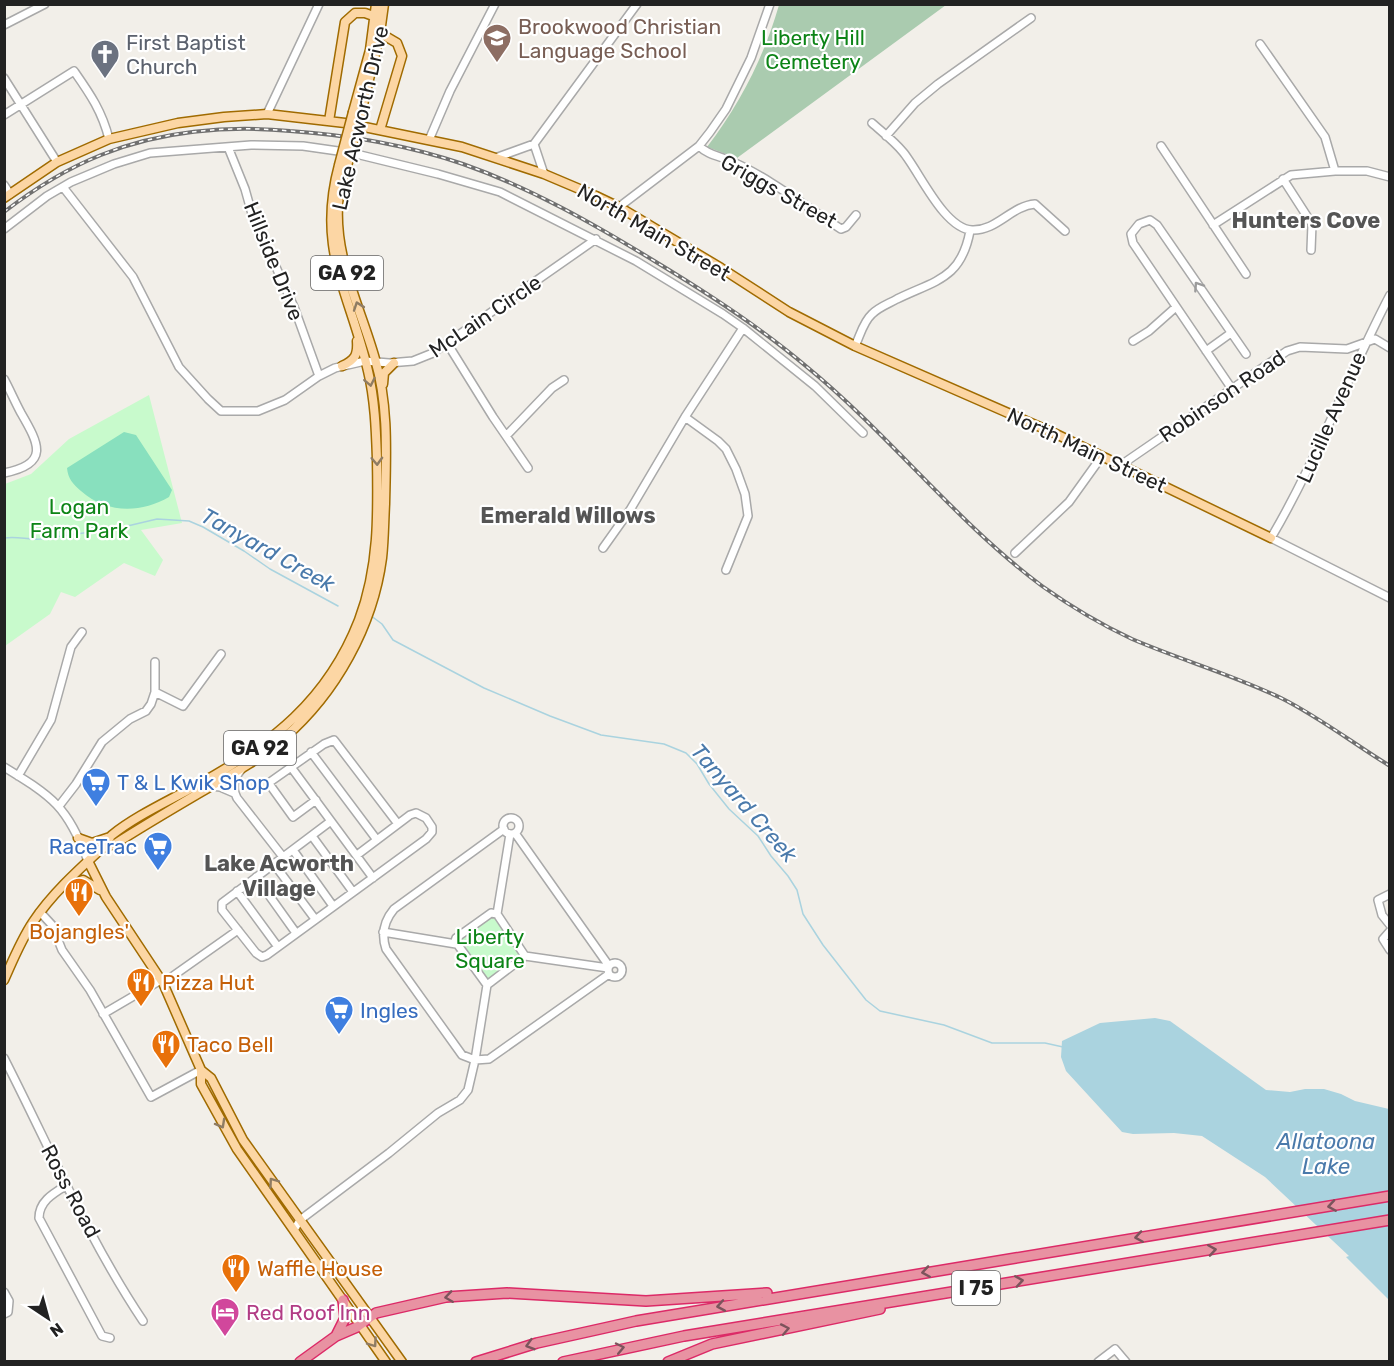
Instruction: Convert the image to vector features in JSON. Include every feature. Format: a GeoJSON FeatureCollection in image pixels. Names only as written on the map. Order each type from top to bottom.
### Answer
{"type":"FeatureCollection","features":[{"type":"Feature","properties":{"kind":"highway","name":"I 75"},"geometry":{"type":"LineString","coordinates":[[476,1362],[591,1329],[800,1292],[1389,1196]]}},
{"type":"Feature","properties":{"kind":"highway","name":"I 75"},"geometry":{"type":"LineString","coordinates":[[563,1362],[640,1344],[1389,1220]]}},
{"type":"Feature","properties":{"kind":"highway"},"geometry":{"type":"LineString","coordinates":[[300,1362],[336,1336],[360,1325],[376,1313],[424,1301],[507,1293],[646,1301],[730,1294],[800,1292]]}},
{"type":"Feature","properties":{"kind":"highway"},"geometry":{"type":"LineString","coordinates":[[668,1362],[712,1344],[869,1312],[922,1297]]}},
{"type":"Feature","properties":{"kind":"highway"},"geometry":{"type":"LineString","coordinates":[[336,1336],[345,1318],[343,1300]]}},
{"type":"Feature","properties":{"kind":"main road","name":"Lake Acworth Drive"},"geometry":{"type":"LineString","coordinates":[[357,112],[370,50],[376,4]]}},
{"type":"Feature","properties":{"kind":"main road","name":"Lake Acworth Drive"},"geometry":{"type":"LineString","coordinates":[[374,583],[377,542],[377,468],[374,403],[366,361],[337,270],[331,237],[330,208],[380,33],[384,4]]}},
{"type":"Feature","properties":{"kind":"main road"},"geometry":{"type":"LineString","coordinates":[[328,122],[345,22],[354,13],[375,17]]}},
{"type":"Feature","properties":{"kind":"main road"},"geometry":{"type":"LineString","coordinates":[[380,33],[397,43],[402,60],[380,130]]}},
{"type":"Feature","properties":{"kind":"main road","name":"North Main Street"},"geometry":{"type":"LineString","coordinates":[[7,196],[57,162],[109,139],[178,123],[267,114],[380,130],[498,157],[544,174],[619,207],[789,312],[855,346],[1122,465],[1271,538]]}},
{"type":"Feature","properties":{"kind":"main road","name":"Lake Acworth Drive"},"geometry":{"type":"LineString","coordinates":[[102,848],[115,844],[243,768],[285,738],[312,710],[336,679],[374,583],[384,535],[386,425],[376,362],[340,246],[338,204],[343,166]]}},
{"type":"Feature","properties":{"kind":"main road"},"geometry":{"type":"LineString","coordinates":[[342,366],[351,362],[356,355],[357,332]]}},
{"type":"Feature","properties":{"kind":"main road"},"geometry":{"type":"LineString","coordinates":[[383,396],[384,373],[394,363]]}},
{"type":"Feature","properties":{"kind":"main road","name":"Lake Acworth Drive"},"geometry":{"type":"LineString","coordinates":[[4,980],[40,912],[102,848],[110,836],[236,764],[278,734],[321,689],[352,643]]}},
{"type":"Feature","properties":{"kind":"main road"},"geometry":{"type":"LineString","coordinates":[[78,838],[92,843],[110,836]]}},
{"type":"Feature","properties":{"kind":"main road"},"geometry":{"type":"LineString","coordinates":[[88,861],[105,894],[162,981],[201,1070],[201,1084],[216,1114],[237,1149],[386,1362]]}},
{"type":"Feature","properties":{"kind":"main road"},"geometry":{"type":"LineString","coordinates":[[61,889],[73,882],[83,880],[96,886],[105,894]]}},
{"type":"Feature","properties":{"kind":"main road"},"geometry":{"type":"LineString","coordinates":[[201,1070],[211,1078],[238,1132],[402,1362]]}},
{"type":"Feature","properties":{"kind":"street"},"geometry":{"type":"LineString","coordinates":[[4,25],[45,4]]}},
{"type":"Feature","properties":{"kind":"street"},"geometry":{"type":"LineString","coordinates":[[267,114],[319,4]]}},
{"type":"Feature","properties":{"kind":"street"},"geometry":{"type":"LineString","coordinates":[[429,140],[450,91],[495,4]]}},
{"type":"Feature","properties":{"kind":"street"},"geometry":{"type":"LineString","coordinates":[[498,157],[534,144],[636,4]]}},
{"type":"Feature","properties":{"kind":"street"},"geometry":{"type":"LineString","coordinates":[[619,207],[699,147],[726,109],[752,58],[770,4]]}},
{"type":"Feature","properties":{"kind":"street"},"geometry":{"type":"LineString","coordinates":[[886,136],[915,103],[938,84],[1031,18]]}},
{"type":"Feature","properties":{"kind":"street"},"geometry":{"type":"LineString","coordinates":[[1260,44],[1325,137],[1335,171]]}},
{"type":"Feature","properties":{"kind":"street"},"geometry":{"type":"LineString","coordinates":[[4,115],[74,71],[97,104],[105,121],[109,139]]}},
{"type":"Feature","properties":{"kind":"street"},"geometry":{"type":"LineString","coordinates":[[4,78],[57,162]]}},
{"type":"Feature","properties":{"kind":"street"},"geometry":{"type":"LineString","coordinates":[[872,123],[903,152],[950,219],[970,231],[994,225],[1023,205],[1035,204],[1065,231]]}},
{"type":"Feature","properties":{"kind":"street"},"geometry":{"type":"LineString","coordinates":[[534,144],[544,174]]}},
{"type":"Feature","properties":{"kind":"street"},"geometry":{"type":"LineString","coordinates":[[4,229],[47,196],[63,187],[102,168],[150,153],[251,145],[303,146],[352,153],[500,192],[596,239],[692,294],[742,328],[815,386],[863,433]]}},
{"type":"Feature","properties":{"kind":"street","name":"Hillside Drive"},"geometry":{"type":"LineString","coordinates":[[228,147],[245,189],[252,214],[294,307],[319,376]]}},
{"type":"Feature","properties":{"kind":"street","name":"Griggs Street"},"geometry":{"type":"LineString","coordinates":[[699,147],[705,153],[733,162],[808,205],[841,229],[846,227],[856,215]]}},
{"type":"Feature","properties":{"kind":"street"},"geometry":{"type":"LineString","coordinates":[[1161,147],[1246,274]]}},
{"type":"Feature","properties":{"kind":"street"},"geometry":{"type":"LineString","coordinates":[[1213,225],[1291,175],[1367,171],[1389,177]]}},
{"type":"Feature","properties":{"kind":"street"},"geometry":{"type":"LineString","coordinates":[[1283,179],[1312,224],[1311,250]]}},
{"type":"Feature","properties":{"kind":"street"},"geometry":{"type":"LineString","coordinates":[[4,185],[7,196]]}},
{"type":"Feature","properties":{"kind":"street","name":"McLain Circle"},"geometry":{"type":"LineString","coordinates":[[63,187],[133,277],[179,367],[221,411],[247,412],[272,407],[319,376],[342,366],[366,361],[394,363],[423,358],[596,239]]}},
{"type":"Feature","properties":{"kind":"street"},"geometry":{"type":"LineString","coordinates":[[1232,389],[1133,243],[1131,234],[1139,224],[1150,220],[1157,225],[1246,354]]}},
{"type":"Feature","properties":{"kind":"street"},"geometry":{"type":"LineString","coordinates":[[855,346],[871,315],[882,307],[948,274],[958,265],[967,249],[970,231]]}},
{"type":"Feature","properties":{"kind":"street","name":"Lucille Avenue"},"geometry":{"type":"LineString","coordinates":[[1271,538],[1318,449],[1363,345],[1389,295]]}},
{"type":"Feature","properties":{"kind":"street"},"geometry":{"type":"LineString","coordinates":[[1133,341],[1149,331],[1176,306]]}},
{"type":"Feature","properties":{"kind":"street"},"geometry":{"type":"LineString","coordinates":[[603,548],[630,510],[685,417],[742,328]]}},
{"type":"Feature","properties":{"kind":"street"},"geometry":{"type":"LineString","coordinates":[[1206,351],[1231,333]]}},
{"type":"Feature","properties":{"kind":"street","name":"Robinson Road"},"geometry":{"type":"LineString","coordinates":[[1122,465],[1287,351],[1300,347],[1347,349],[1375,339],[1389,348]]}},
{"type":"Feature","properties":{"kind":"street"},"geometry":{"type":"LineString","coordinates":[[447,343],[528,468]]}},
{"type":"Feature","properties":{"kind":"street"},"geometry":{"type":"LineString","coordinates":[[4,379],[34,434],[37,445],[35,456],[27,467],[4,473]]}},
{"type":"Feature","properties":{"kind":"street"},"geometry":{"type":"LineString","coordinates":[[506,436],[552,388],[564,380]]}},
{"type":"Feature","properties":{"kind":"street"},"geometry":{"type":"LineString","coordinates":[[685,417],[726,449],[745,494],[748,516],[726,570]]}},
{"type":"Feature","properties":{"kind":"street"},"geometry":{"type":"LineString","coordinates":[[1015,553],[1069,502],[1102,456]]}},
{"type":"Feature","properties":{"kind":"street"},"geometry":{"type":"LineString","coordinates":[[1271,538],[1389,598]]}},
{"type":"Feature","properties":{"kind":"street"},"geometry":{"type":"LineString","coordinates":[[18,776],[51,720],[71,647],[82,632]]}},
{"type":"Feature","properties":{"kind":"street"},"geometry":{"type":"LineString","coordinates":[[155,692],[183,706],[220,654]]}},
{"type":"Feature","properties":{"kind":"street"},"geometry":{"type":"LineString","coordinates":[[59,806],[76,784],[102,742],[130,719],[146,711],[151,704],[155,692],[155,662]]}},
{"type":"Feature","properties":{"kind":"street"},"geometry":{"type":"LineString","coordinates":[[316,800],[292,817],[270,782],[311,752],[330,740],[334,740],[398,824]]}},
{"type":"Feature","properties":{"kind":"street"},"geometry":{"type":"LineString","coordinates":[[311,752],[377,840]]}},
{"type":"Feature","properties":{"kind":"street"},"geometry":{"type":"LineString","coordinates":[[4,767],[41,790],[59,806],[72,825],[88,861]]}},
{"type":"Feature","properties":{"kind":"street"},"geometry":{"type":"LineString","coordinates":[[291,767],[373,878]]}},
{"type":"Feature","properties":{"kind":"street"},"geometry":{"type":"LineString","coordinates":[[243,768],[236,777],[234,793],[239,803],[283,857]]}},
{"type":"Feature","properties":{"kind":"street"},"geometry":{"type":"LineString","coordinates":[[211,786],[234,793]]}},
{"type":"Feature","properties":{"kind":"street"},"geometry":{"type":"LineString","coordinates":[[332,821],[222,903],[222,910],[256,953],[262,957],[426,839],[432,832],[432,827],[426,818],[416,813],[357,855]]}},
{"type":"Feature","properties":{"kind":"street"},"geometry":{"type":"LineString","coordinates":[[510,832],[497,914],[525,957]]}},
{"type":"Feature","properties":{"kind":"street"},"geometry":{"type":"LineString","coordinates":[[510,832],[394,909],[386,921],[383,932],[386,949],[462,1055],[475,1060],[489,1059],[609,969]]}},
{"type":"Feature","properties":{"kind":"street"},"geometry":{"type":"LineString","coordinates":[[510,832],[609,969]]}},
{"type":"Feature","properties":{"kind":"street"},"geometry":{"type":"LineString","coordinates":[[312,836],[353,892]]}},
{"type":"Feature","properties":{"kind":"street"},"geometry":{"type":"LineString","coordinates":[[293,850],[333,906]]}},
{"type":"Feature","properties":{"kind":"street"},"geometry":{"type":"LineString","coordinates":[[274,864],[315,919]]}},
{"type":"Feature","properties":{"kind":"street"},"geometry":{"type":"LineString","coordinates":[[256,877],[296,933]]}},
{"type":"Feature","properties":{"kind":"street"},"geometry":{"type":"LineString","coordinates":[[237,891],[278,947]]}},
{"type":"Feature","properties":{"kind":"street"},"geometry":{"type":"LineString","coordinates":[[1389,894],[1378,900],[1382,915],[1389,925]]}},
{"type":"Feature","properties":{"kind":"street"},"geometry":{"type":"LineString","coordinates":[[40,912],[52,925],[62,950],[104,1014],[151,1097],[201,1070]]}},
{"type":"Feature","properties":{"kind":"street"},"geometry":{"type":"LineString","coordinates":[[487,985],[456,944],[456,938],[491,913],[497,914]]}},
{"type":"Feature","properties":{"kind":"street"},"geometry":{"type":"LineString","coordinates":[[104,1014],[162,981],[238,930]]}},
{"type":"Feature","properties":{"kind":"street"},"geometry":{"type":"LineString","coordinates":[[1389,931],[1383,939],[1389,950]]}},
{"type":"Feature","properties":{"kind":"street"},"geometry":{"type":"LineString","coordinates":[[383,932],[456,944]]}},
{"type":"Feature","properties":{"kind":"street"},"geometry":{"type":"LineString","coordinates":[[294,1230],[300,1220],[389,1154],[438,1113],[460,1100],[468,1090],[487,985],[525,957],[609,969]]}},
{"type":"Feature","properties":{"kind":"street","name":"Ross Road"},"geometry":{"type":"LineString","coordinates":[[4,1059],[67,1185],[126,1296],[143,1321]]}},
{"type":"Feature","properties":{"kind":"street"},"geometry":{"type":"LineString","coordinates":[[67,1185],[44,1202],[39,1210],[39,1218],[102,1336],[110,1338]]}},
{"type":"Feature","properties":{"kind":"street"},"geometry":{"type":"LineString","coordinates":[[4,1292],[9,1306],[8,1312],[4,1314]]}},
{"type":"Feature","properties":{"kind":"street"},"geometry":{"type":"LineString","coordinates":[[1098,1362],[1115,1349],[1126,1362]]}},
{"type":"Feature","properties":{"kind":"green space","name":"Liberty Hill Cemetery"},"geometry":{"type":"Polygon","coordinates":[[[779,4],[946,5],[737,158],[707,147],[730,114],[750,79],[766,43],[779,4]]]}},
{"type":"Feature","properties":{"kind":"green space","name":"Logan Farm Park"},"geometry":{"type":"Polygon","coordinates":[[[149,395],[182,523],[141,530],[163,560],[155,576],[124,563],[75,597],[61,592],[50,614],[5,646],[5,484],[31,474],[69,439],[149,395]]]}},
{"type":"Feature","properties":{"kind":"green space"},"geometry":{"type":"Polygon","coordinates":[[[124,432],[136,435],[172,490],[169,497],[147,506],[124,509],[91,499],[71,481],[67,468],[124,432]]]}},
{"type":"Feature","properties":{"kind":"green space","name":"Liberty Square"},"geometry":{"type":"Polygon","coordinates":[[[494,916],[521,956],[490,980],[486,979],[460,943],[460,939],[494,916]]]}},
{"type":"Feature","properties":{"kind":"water","name":"Allatoona Lake"},"geometry":{"type":"Polygon","coordinates":[[[1155,1018],[1170,1021],[1266,1090],[1290,1092],[1324,1089],[1355,1101],[1389,1109],[1389,1303],[1388,1299],[1346,1257],[1349,1256],[1265,1177],[1202,1136],[1122,1132],[1066,1071],[1061,1057],[1062,1041],[1100,1023],[1155,1018]]]}},
{"type":"Feature","properties":{"kind":"waterway","name":"Tanyard Creek"},"geometry":{"type":"LineString","coordinates":[[4,538],[41,539],[119,528],[157,519],[189,521],[338,606]]}},
{"type":"Feature","properties":{"kind":"waterway","name":"Tanyard Creek"},"geometry":{"type":"LineString","coordinates":[[370,615],[382,624],[393,640],[484,688],[601,735],[664,744],[686,753],[697,764],[709,784],[729,809],[758,836],[797,890],[803,914],[823,945],[866,1000],[880,1011],[944,1025],[992,1043],[1045,1043],[1063,1047]]}},
{"type":"Feature","properties":{"kind":"railway"},"geometry":{"type":"LineString","coordinates":[[4,212],[51,180],[101,155],[147,140],[194,132],[266,129],[356,138],[421,151],[463,164],[513,184],[609,234],[695,286],[771,338],[837,393],[981,534],[1011,561],[1063,601],[1132,639],[1244,682],[1295,705],[1390,766]]}},
{"type":"Feature","properties":{"kind":"place","name":"Brookwood Christian Language School"},"geometry":{"type":"Point","coordinates":[497,64]}},
{"type":"Feature","properties":{"kind":"place","name":"First Baptist Church"},"geometry":{"type":"Point","coordinates":[105,80]}},
{"type":"Feature","properties":{"kind":"place","name":"T & L Kwik Shop"},"geometry":{"type":"Point","coordinates":[96,808]}},
{"type":"Feature","properties":{"kind":"place","name":"RaceTrac"},"geometry":{"type":"Point","coordinates":[158,872]}},
{"type":"Feature","properties":{"kind":"place","name":"Bojangles'"},"geometry":{"type":"Point","coordinates":[79,918]}},
{"type":"Feature","properties":{"kind":"place","name":"Pizza Hut"},"geometry":{"type":"Point","coordinates":[141,1008]}},
{"type":"Feature","properties":{"kind":"place","name":"Ingles"},"geometry":{"type":"Point","coordinates":[339,1036]}},
{"type":"Feature","properties":{"kind":"place","name":"Taco Bell"},"geometry":{"type":"Point","coordinates":[166,1070]}},
{"type":"Feature","properties":{"kind":"place","name":"Waffle House"},"geometry":{"type":"Point","coordinates":[236,1294]}},
{"type":"Feature","properties":{"kind":"place","name":"Red Roof Inn"},"geometry":{"type":"Point","coordinates":[225,1338]}},
{"type":"Feature","properties":{"kind":"district","name":"Hunters Cove"},"geometry":{"type":"Point","coordinates":[1306,220]}},
{"type":"Feature","properties":{"kind":"district","name":"Emerald Willows"},"geometry":{"type":"Point","coordinates":[568,515]}},
{"type":"Feature","properties":{"kind":"district","name":"Lake Acworth Village"},"geometry":{"type":"Point","coordinates":[279,876]}}]}
